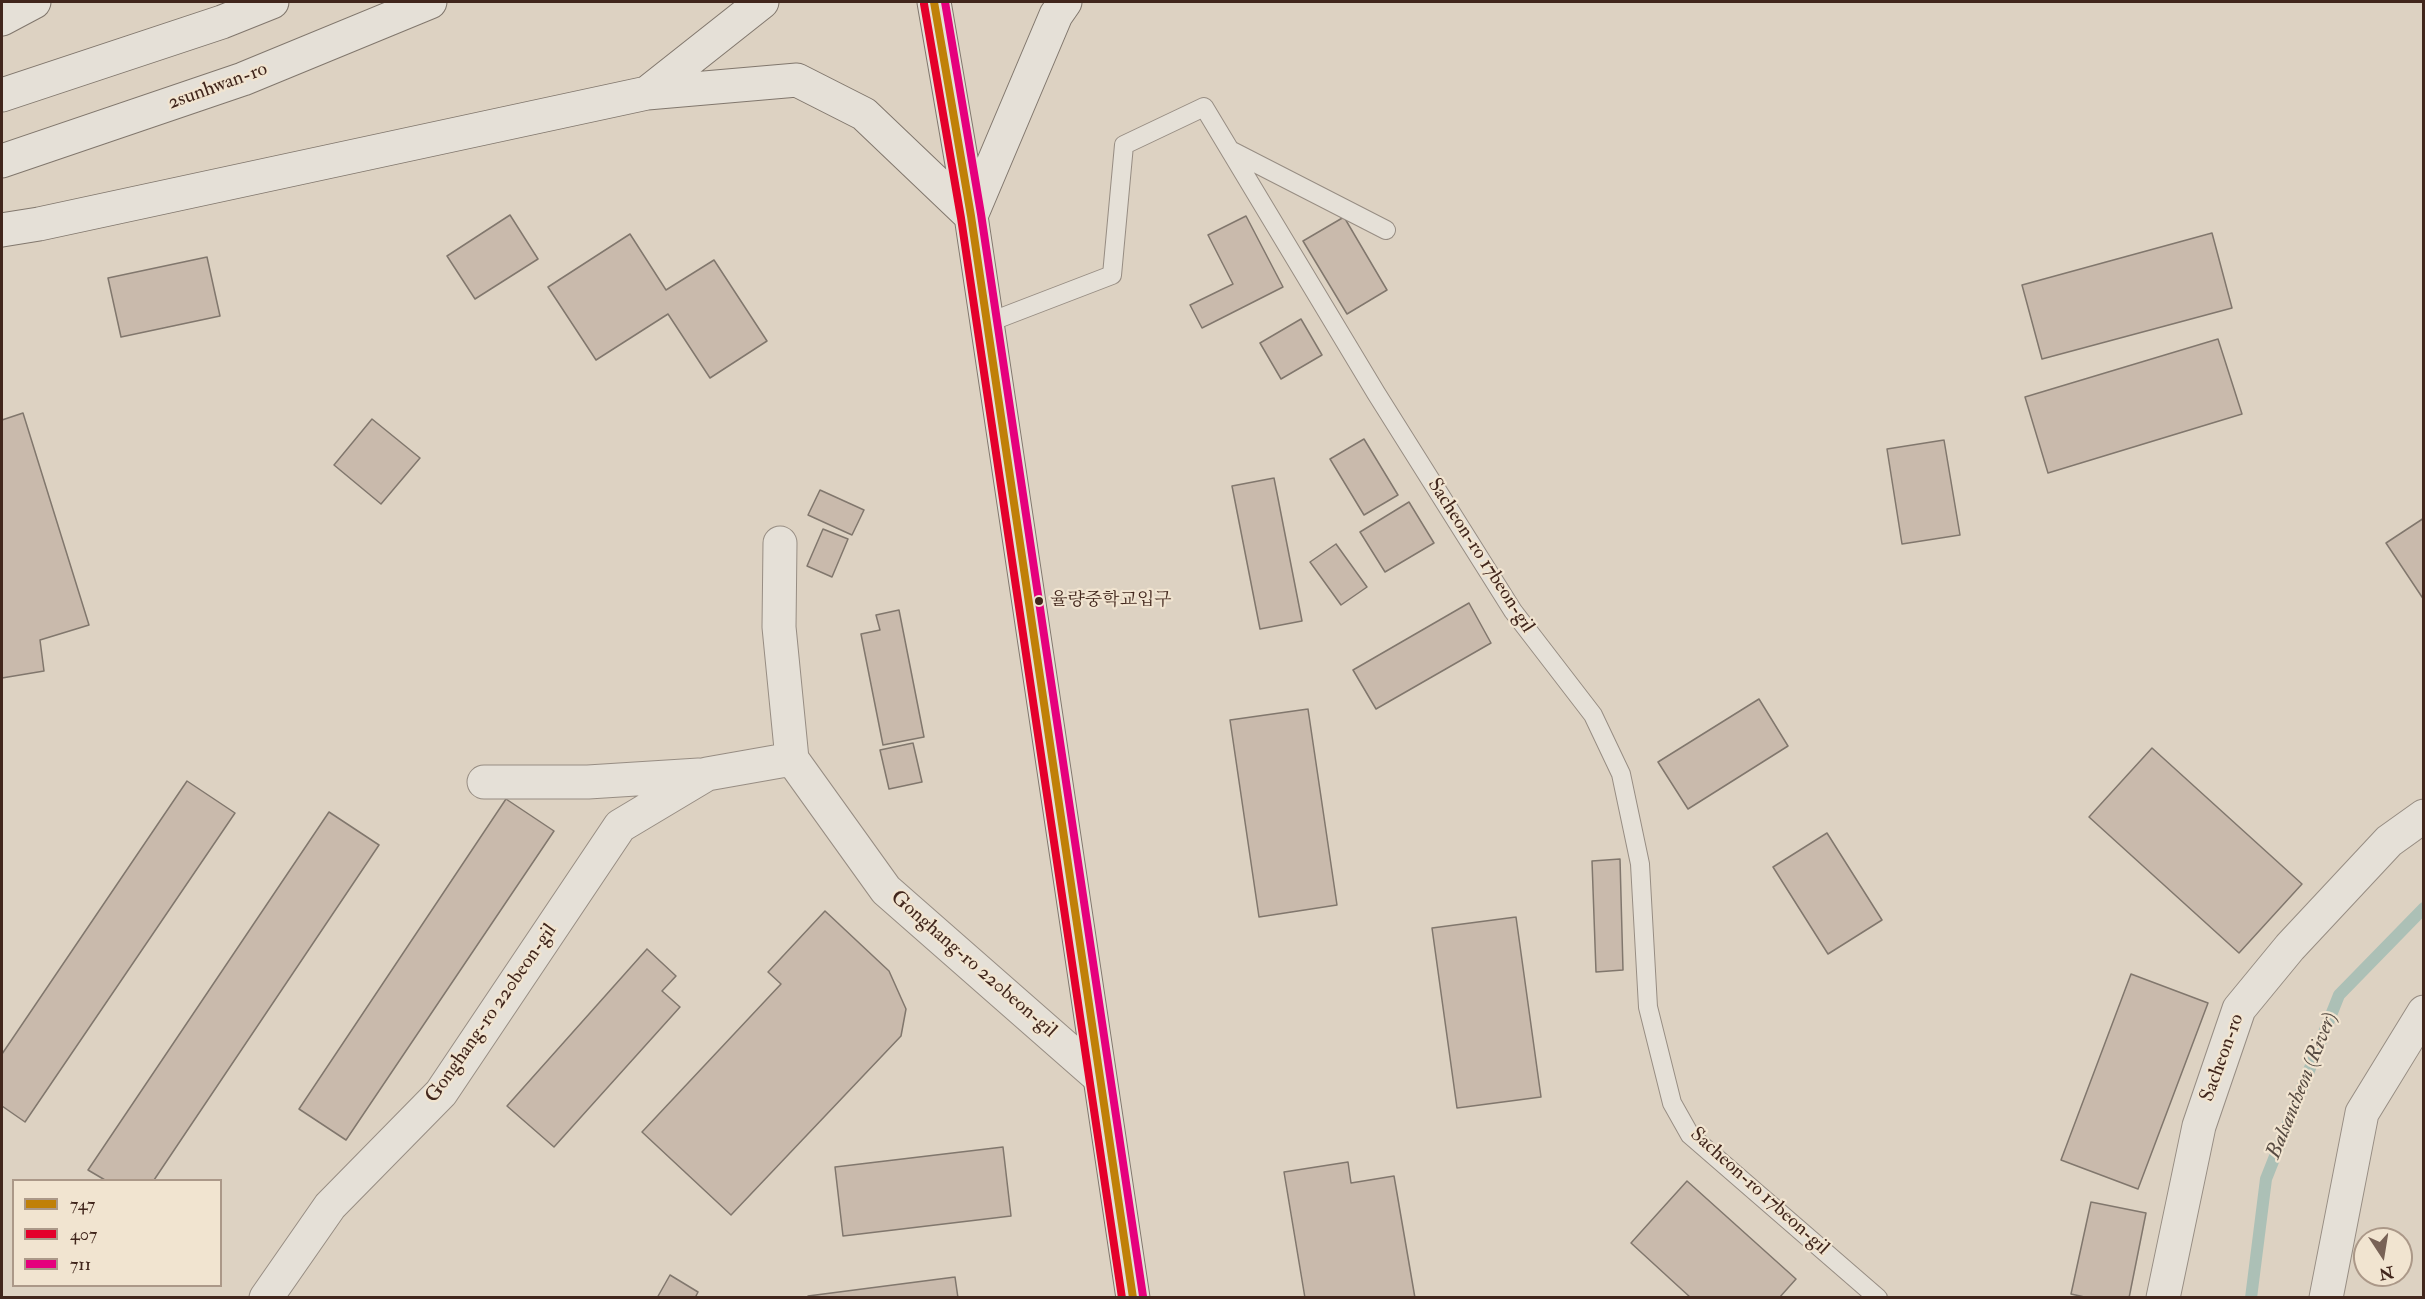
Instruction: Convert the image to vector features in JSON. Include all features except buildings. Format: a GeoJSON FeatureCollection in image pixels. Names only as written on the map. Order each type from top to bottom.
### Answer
{"type":"FeatureCollection","features":[{"type":"Feature","properties":{"kind":"street"},"geometry":{"type":"LineString","coordinates":[[2,19],[34,2]]}},
{"type":"Feature","properties":{"kind":"street"},"geometry":{"type":"LineString","coordinates":[[2,94],[222,22],[272,2]]}},
{"type":"Feature","properties":{"kind":"street","name":"2sunhwan-ro"},"geometry":{"type":"LineString","coordinates":[[2,161],[243,80],[430,2]]}},
{"type":"Feature","properties":{"kind":"street"},"geometry":{"type":"LineString","coordinates":[[647,93],[762,2]]}},
{"type":"Feature","properties":{"kind":"street"},"geometry":{"type":"LineString","coordinates":[[934,2],[971,216],[1133,1298]]}},
{"type":"Feature","properties":{"kind":"street"},"geometry":{"type":"LineString","coordinates":[[971,216],[1056,15],[1065,2]]}},
{"type":"Feature","properties":{"kind":"street"},"geometry":{"type":"LineString","coordinates":[[2,230],[39,225],[647,93],[797,80],[864,114],[971,216]]}},
{"type":"Feature","properties":{"kind":"street"},"geometry":{"type":"LineString","coordinates":[[780,543],[779,627],[792,759]]}},
{"type":"Feature","properties":{"kind":"street","name":"Gonghang-ro 220beon-gil"},"geometry":{"type":"LineString","coordinates":[[484,782],[588,782],[707,774],[792,759],[886,890],[1098,1076]]}},
{"type":"Feature","properties":{"kind":"street","name":"Gonghang-ro 220beon-gil"},"geometry":{"type":"LineString","coordinates":[[266,1298],[330,1206],[441,1093],[620,826],[707,774]]}},
{"type":"Feature","properties":{"kind":"street","name":"Sacheon-ro"},"geometry":{"type":"LineString","coordinates":[[2163,1298],[2199,1126],[2239,1009],[2290,947],[2389,841],[2424,816]]}},
{"type":"Feature","properties":{"kind":"street"},"geometry":{"type":"LineString","coordinates":[[2326,1298],[2362,1113],[2424,1012]]}},
{"type":"Feature","properties":{"kind":"lane","name":"Sacheon-ro 17beon-gil"},"geometry":{"type":"LineString","coordinates":[[987,323],[1112,275],[1124,145],[1204,107],[1376,393],[1513,611],[1593,715],[1621,774],[1640,864],[1648,1007],[1672,1102],[1690,1135],[1878,1298]]}},
{"type":"Feature","properties":{"kind":"lane"},"geometry":{"type":"LineString","coordinates":[[1230,150],[1386,230]]}},
{"type":"Feature","properties":{"kind":"waterway","name":"Balsancheon (River)"},"geometry":{"type":"LineString","coordinates":[[2251,1298],[2266,1179],[2339,995],[2424,908]]}},
{"type":"Feature","properties":{"kind":"transit line","name":"747"},"geometry":{"type":"LineString","coordinates":[[934,2],[971,216],[1133,1298]]}},
{"type":"Feature","properties":{"kind":"transit line","name":"711"},"geometry":{"type":"LineString","coordinates":[[945,2],[981,214],[1143,1296]]}},
{"type":"Feature","properties":{"kind":"transit line","name":"407"},"geometry":{"type":"LineString","coordinates":[[924,4],[961,218],[1122,1298]]}},
{"type":"Feature","properties":{"kind":"place","name":"율량중학교입구"},"geometry":{"type":"Point","coordinates":[1039,601]}}]}
